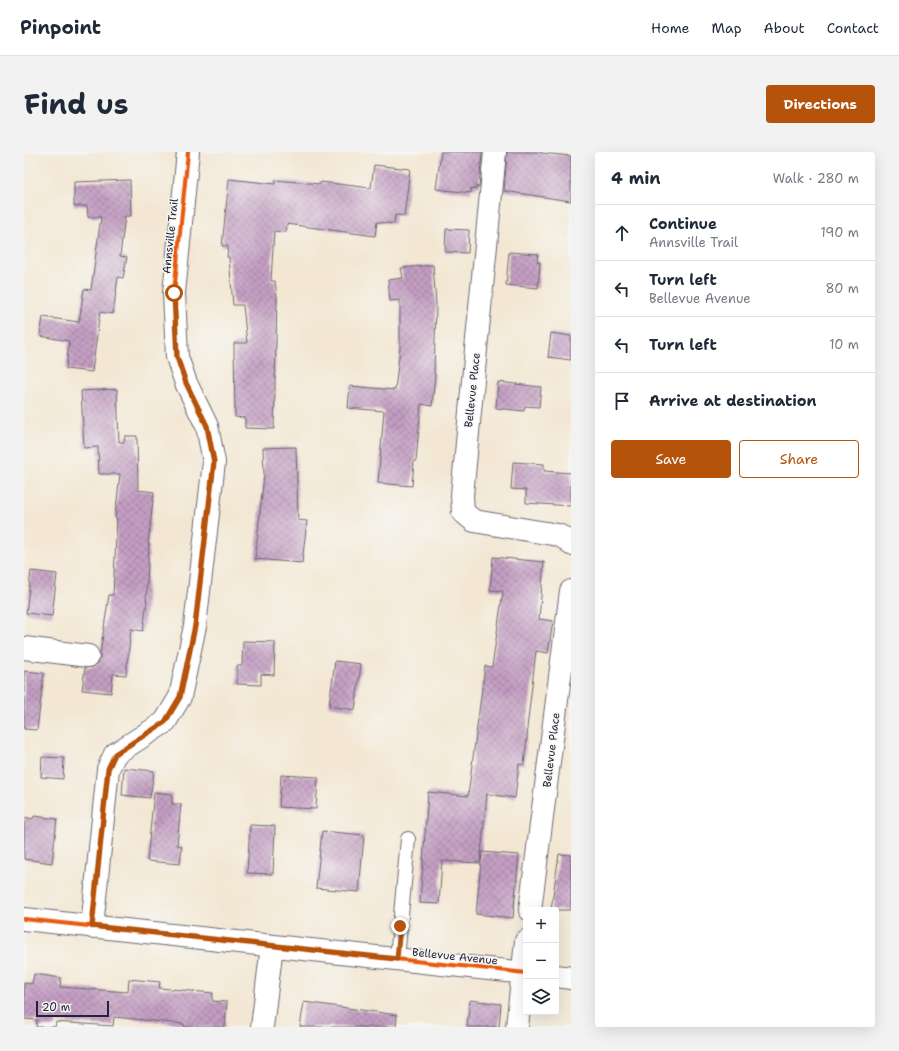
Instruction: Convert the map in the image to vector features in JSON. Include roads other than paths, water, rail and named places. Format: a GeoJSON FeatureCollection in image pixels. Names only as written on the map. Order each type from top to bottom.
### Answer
{"type":"FeatureCollection","features":[{"type":"Feature","properties":{"kind":"street","name":"Annsville Trail"},"geometry":{"type":"LineString","coordinates":[[92,926],[108,769],[115,754],[165,722],[180,697],[195,626],[214,462],[207,426],[186,383],[177,357],[174,293],[188,152]]}},
{"type":"Feature","properties":{"kind":"street","name":"Bellevue Place"},"geometry":{"type":"LineString","coordinates":[[495,152],[462,494],[463,512],[474,521],[558,535],[571,544]]}},
{"type":"Feature","properties":{"kind":"street","name":"Bellevue Place"},"geometry":{"type":"LineString","coordinates":[[530,907],[571,591]]}},
{"type":"Feature","properties":{"kind":"street"},"geometry":{"type":"LineString","coordinates":[[24,648],[88,656]]}},
{"type":"Feature","properties":{"kind":"street","name":"Bellevue Avenue"},"geometry":{"type":"LineString","coordinates":[[24,919],[523,972]]}},
{"type":"Feature","properties":{"kind":"street"},"geometry":{"type":"LineString","coordinates":[[262,1027],[272,946]]}},
{"type":"Feature","properties":{"kind":"street"},"geometry":{"type":"LineString","coordinates":[[559,976],[571,978]]}},
{"type":"Feature","properties":{"kind":"street"},"geometry":{"type":"LineString","coordinates":[[516,1027],[523,979]]}},
{"type":"Feature","properties":{"kind":"lane"},"geometry":{"type":"LineString","coordinates":[[397,959],[408,839]]}}]}
